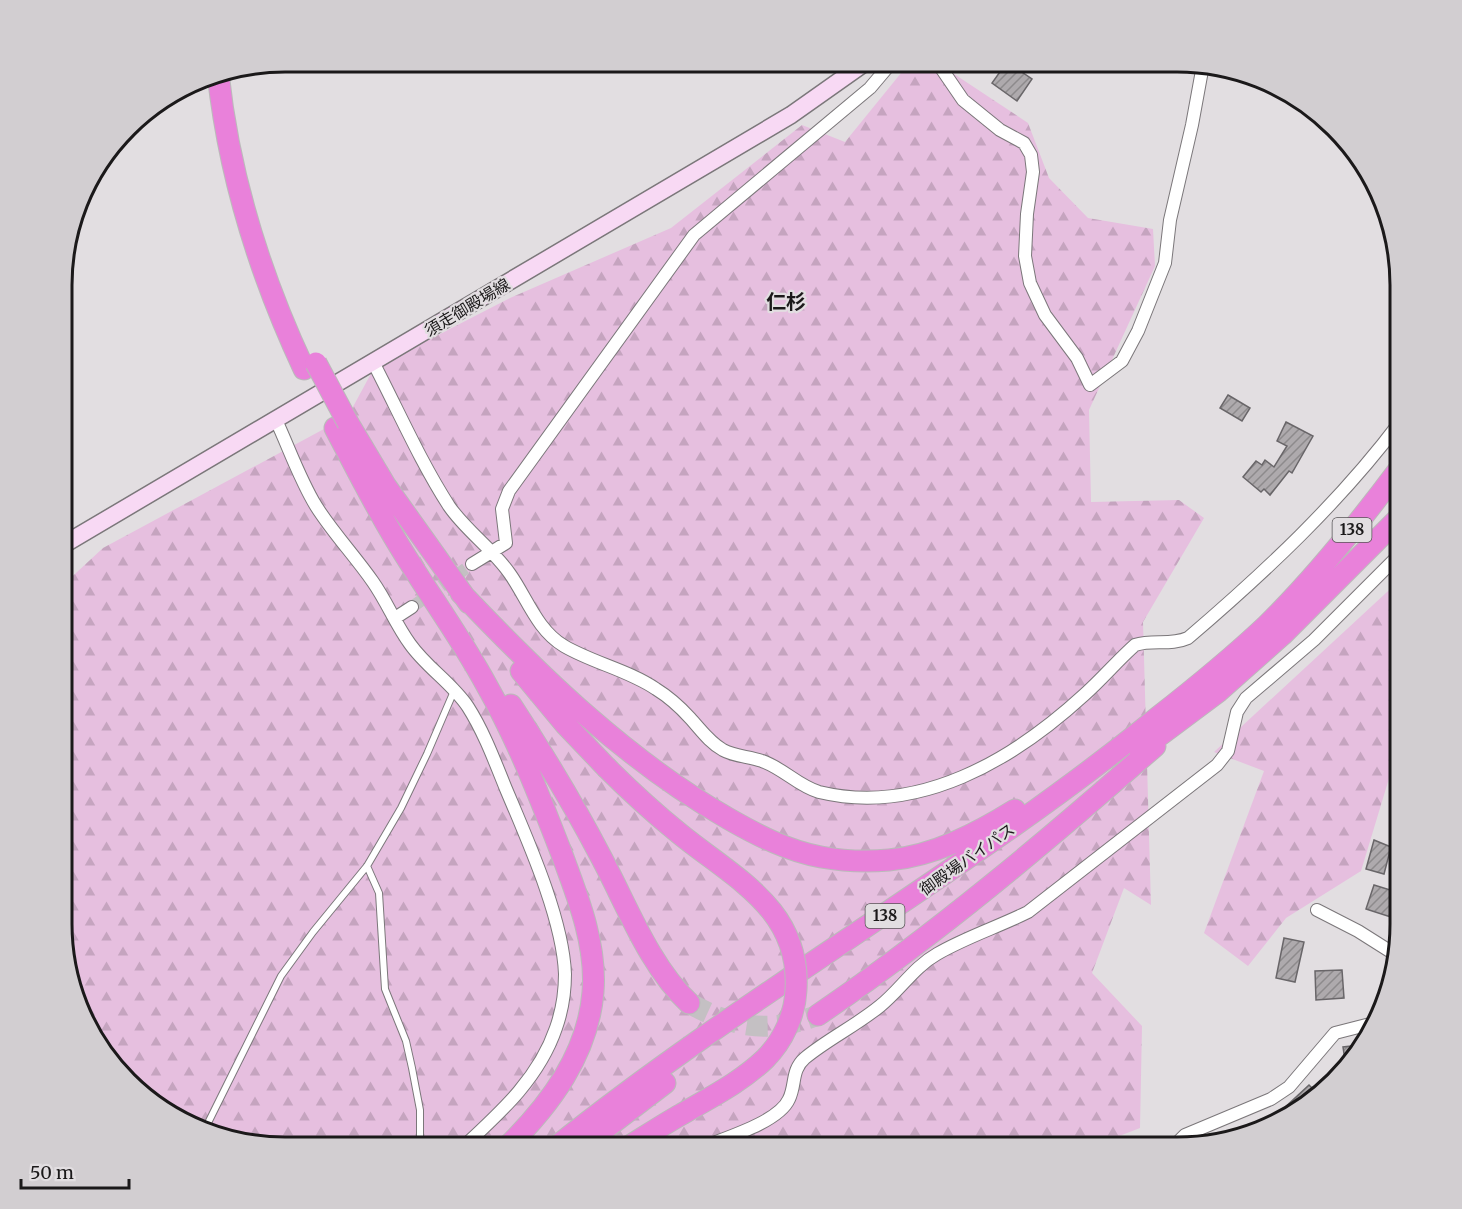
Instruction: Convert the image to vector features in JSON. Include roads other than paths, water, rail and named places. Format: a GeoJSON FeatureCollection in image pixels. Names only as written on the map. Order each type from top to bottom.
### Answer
{"type":"FeatureCollection","features":[{"type":"Feature","properties":{"kind":"highway"},"geometry":{"type":"LineString","coordinates":[[232,78],[241,133],[262,225],[310,366]]}},
{"type":"Feature","properties":{"kind":"highway"},"geometry":{"type":"LineString","coordinates":[[219,82],[227,137],[249,231],[282,322],[310,366],[342,425],[370,492],[390,531],[472,659],[512,733],[541,799],[582,911],[591,955],[593,991],[588,1026],[572,1066],[548,1102],[516,1137]]}},
{"type":"Feature","properties":{"kind":"highway"},"geometry":{"type":"LineString","coordinates":[[342,425],[461,593],[537,690],[606,767],[646,807],[754,892],[773,910],[786,932],[794,954],[797,976],[796,997],[791,1017],[780,1040],[767,1057],[748,1074],[645,1137]]}},
{"type":"Feature","properties":{"kind":"highway","name":"御殿場バイパス"},"geometry":{"type":"LineString","coordinates":[[594,1137],[718,1044],[1041,824],[1214,684],[1301,590],[1390,481]]}},
{"type":"Feature","properties":{"kind":"highway"},"geometry":{"type":"LineString","coordinates":[[370,492],[563,788],[660,971],[674,990],[689,1004]]}},
{"type":"Feature","properties":{"kind":"highway","name":"御殿場バイパス"},"geometry":{"type":"LineString","coordinates":[[569,1137],[710,1033],[1020,823],[1118,750],[1282,635],[1390,527]]}},
{"type":"Feature","properties":{"kind":"highway"},"geometry":{"type":"LineString","coordinates":[[461,593],[544,678],[607,732],[675,785],[753,832],[787,847],[831,859],[890,860],[926,853],[962,838],[994,823],[1214,684]]}},
{"type":"Feature","properties":{"kind":"highway"},"geometry":{"type":"LineString","coordinates":[[818,1015],[956,913],[1041,845],[1214,684]]}},
{"type":"Feature","properties":{"kind":"main road","name":"須走御殿場線"},"geometry":{"type":"LineString","coordinates":[[72,540],[791,115],[852,72]]}},
{"type":"Feature","properties":{"kind":"street"},"geometry":{"type":"LineString","coordinates":[[472,564],[506,543],[502,510],[509,491],[694,235],[870,88],[884,72]]}},
{"type":"Feature","properties":{"kind":"street"},"geometry":{"type":"LineString","coordinates":[[943,72],[963,100],[1000,130],[1024,143],[1031,155],[1033,172],[1027,214],[1025,256],[1030,284],[1045,315],[1077,358],[1090,385],[1122,361],[1138,331],[1165,263],[1170,220],[1201,73]]}},
{"type":"Feature","properties":{"kind":"street"},"geometry":{"type":"LineString","coordinates":[[374,362],[437,486],[451,508],[510,573],[536,619],[549,634],[564,646],[655,688],[689,717],[711,742],[726,751],[743,758],[761,760],[816,791],[843,797],[876,798],[905,795],[957,780],[1023,744],[1083,696],[1135,645],[1145,641],[1179,642],[1188,638],[1316,518],[1351,482],[1390,434]]}},
{"type":"Feature","properties":{"kind":"street"},"geometry":{"type":"LineString","coordinates":[[276,420],[315,505],[373,583],[409,644],[425,663],[455,690],[469,709],[493,758],[522,828],[555,921],[565,974],[563,1000],[557,1026],[537,1069],[500,1112],[474,1137]]}},
{"type":"Feature","properties":{"kind":"street"},"geometry":{"type":"LineString","coordinates":[[725,1137],[777,1114],[789,1101],[793,1074],[803,1060],[879,1007],[918,967],[959,942],[1028,912],[1217,765],[1228,751],[1237,712],[1246,698],[1314,640],[1390,564]]}},
{"type":"Feature","properties":{"kind":"street"},"geometry":{"type":"LineString","coordinates":[[395,618],[412,607]]}},
{"type":"Feature","properties":{"kind":"street"},"geometry":{"type":"LineString","coordinates":[[1317,910],[1358,931],[1388,950]]}},
{"type":"Feature","properties":{"kind":"street"},"geometry":{"type":"LineString","coordinates":[[1183,1137],[1271,1099],[1289,1088],[1335,1033],[1364,1026]]}},
{"type":"Feature","properties":{"kind":"lane"},"geometry":{"type":"LineString","coordinates":[[208,1123],[281,976],[313,932],[367,866],[401,808],[428,754],[455,690]]}},
{"type":"Feature","properties":{"kind":"lane"},"geometry":{"type":"LineString","coordinates":[[367,866],[379,893],[385,989],[406,1041],[420,1110],[420,1137]]}},
{"type":"Feature","properties":{"kind":"tunnel"},"geometry":{"type":"LineString","coordinates":[[412,607],[472,564]]}},
{"type":"Feature","properties":{"kind":"tunnel"},"geometry":{"type":"LineString","coordinates":[[689,1003],[721,1018],[752,1026],[784,1025],[818,1015]]}},
{"type":"Feature","properties":{"kind":"district","name":"仁杉"},"geometry":{"type":"Point","coordinates":[786,302]}}]}
